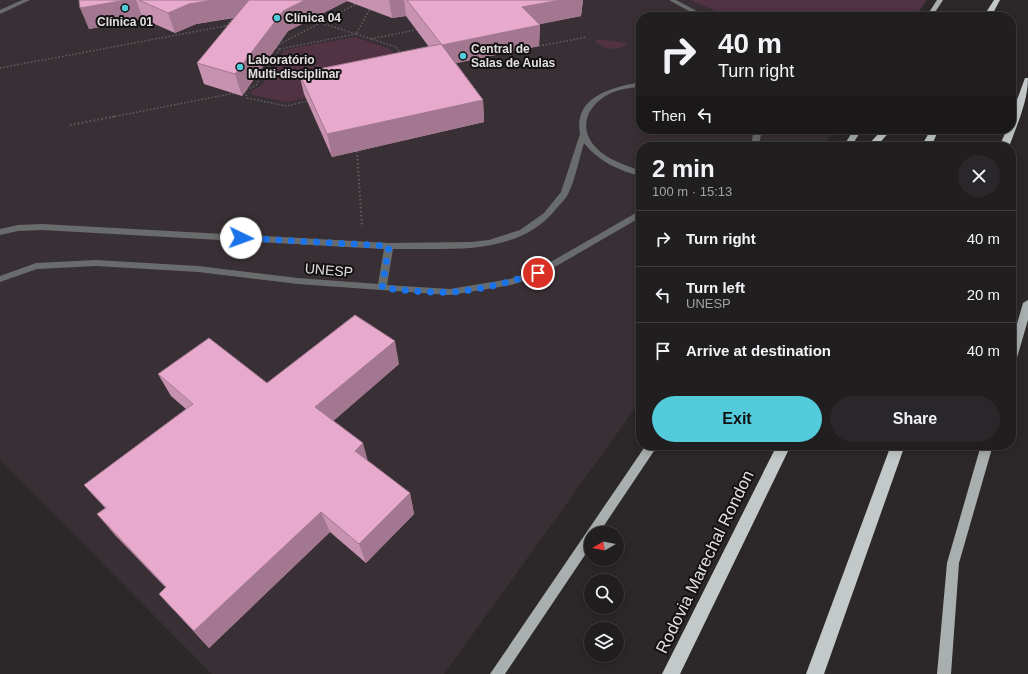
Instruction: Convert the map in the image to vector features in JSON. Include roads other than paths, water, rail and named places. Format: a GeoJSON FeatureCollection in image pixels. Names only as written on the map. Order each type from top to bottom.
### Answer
{"type":"FeatureCollection","features":[{"type":"Feature","properties":{"kind":"highway"},"geometry":{"type":"LineString","coordinates":[[990,12],[997,0]]}},
{"type":"Feature","properties":{"kind":"highway"},"geometry":{"type":"LineString","coordinates":[[1016,115],[1028,80]]}},
{"type":"Feature","properties":{"kind":"highway"},"geometry":{"type":"LineString","coordinates":[[876,142],[884,134]]}},
{"type":"Feature","properties":{"kind":"highway","name":"Rodovia Marechal Rondon"},"geometry":{"type":"LineString","coordinates":[[671,674],[782,450]]}},
{"type":"Feature","properties":{"kind":"highway"},"geometry":{"type":"LineString","coordinates":[[815,674],[896,450]]}},
{"type":"Feature","properties":{"kind":"main road"},"geometry":{"type":"LineString","coordinates":[[932,12],[940,0]]}},
{"type":"Feature","properties":{"kind":"main road"},"geometry":{"type":"LineString","coordinates":[[1016,345],[1028,303]]}},
{"type":"Feature","properties":{"kind":"main road"},"geometry":{"type":"LineString","coordinates":[[597,526],[649,450]]}},
{"type":"Feature","properties":{"kind":"main road"},"geometry":{"type":"LineString","coordinates":[[944,674],[953,563],[986,450]]}},
{"type":"Feature","properties":{"kind":"main road"},"geometry":{"type":"LineString","coordinates":[[497,674],[584,546]]}},
{"type":"Feature","properties":{"kind":"street"},"geometry":{"type":"LineString","coordinates":[[0,12],[27,0]]}},
{"type":"Feature","properties":{"kind":"street"},"geometry":{"type":"LineString","coordinates":[[672,0],[695,12]]}},
{"type":"Feature","properties":{"kind":"street","name":"UNESP"},"geometry":{"type":"LineString","coordinates":[[0,232],[18,228],[42,227],[389,246],[471,245],[490,243],[507,238],[536,224],[548,215],[564,193],[583,136],[582,119],[590,104],[608,92],[626,86],[636,85]]}},
{"type":"Feature","properties":{"kind":"street"},"geometry":{"type":"LineString","coordinates":[[583,136],[595,151],[615,164],[636,172]]}},
{"type":"Feature","properties":{"kind":"street","name":"UNESP"},"geometry":{"type":"LineString","coordinates":[[0,279],[36,266],[96,263],[198,269],[298,281],[450,292],[510,282],[538,273],[636,217]]}},
{"type":"Feature","properties":{"kind":"street"},"geometry":{"type":"LineString","coordinates":[[382,288],[389,246]]}},
{"type":"Feature","properties":{"kind":"place","name":"Clínica 01"},"geometry":{"type":"Point","coordinates":[125,8]}},
{"type":"Feature","properties":{"kind":"place","name":"Clínica 04"},"geometry":{"type":"Point","coordinates":[277,18]}},
{"type":"Feature","properties":{"kind":"place","name":"Central de Salas de Aulas"},"geometry":{"type":"Point","coordinates":[463,56]}},
{"type":"Feature","properties":{"kind":"place","name":"Laboratório Multi-disciplinar"},"geometry":{"type":"Point","coordinates":[240,67]}}]}
